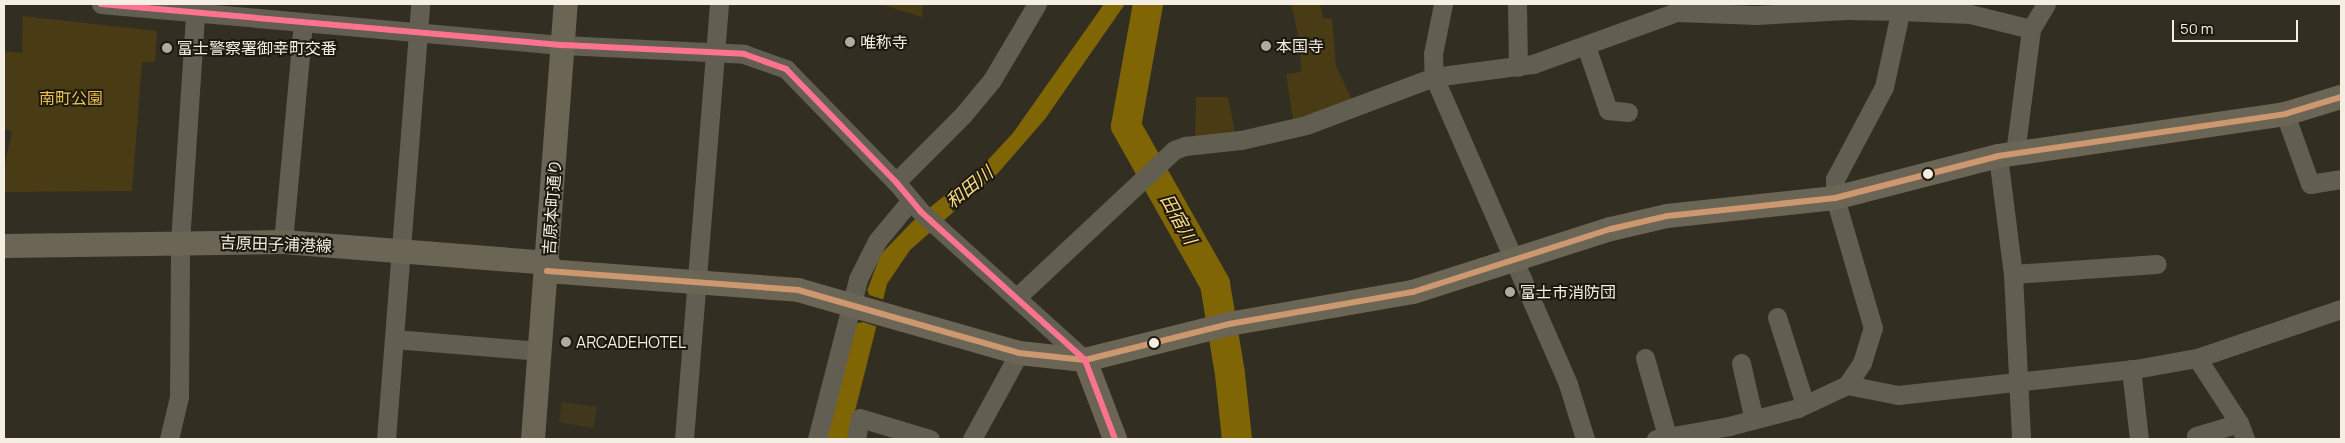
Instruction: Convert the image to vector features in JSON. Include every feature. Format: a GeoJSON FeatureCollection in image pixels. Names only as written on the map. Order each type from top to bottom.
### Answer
{"type":"FeatureCollection","features":[{"type":"Feature","properties":{"kind":"main road","name":"吉原本町通り"},"geometry":{"type":"LineString","coordinates":[[533,439],[566,4]]}},
{"type":"Feature","properties":{"kind":"main road"},"geometry":{"type":"LineString","coordinates":[[1116,439],[1086,360],[1223,326],[1413,292],[1611,229],[1667,216],[1835,198],[2007,155],[2285,114],[2341,97]]}},
{"type":"Feature","properties":{"kind":"main road","name":"吉原田子浦港線"},"geometry":{"type":"LineString","coordinates":[[4,246],[283,242],[402,250],[696,284],[798,290],[855,304],[1019,353],[1086,360]]}},
{"type":"Feature","properties":{"kind":"street"},"geometry":{"type":"LineString","coordinates":[[101,4],[196,8],[303,22],[563,45],[744,54],[786,70],[896,182],[916,206],[1086,360]]}},
{"type":"Feature","properties":{"kind":"street"},"geometry":{"type":"LineString","coordinates":[[386,439],[420,4]]}},
{"type":"Feature","properties":{"kind":"street"},"geometry":{"type":"LineString","coordinates":[[684,439],[719,4]]}},
{"type":"Feature","properties":{"kind":"street"},"geometry":{"type":"LineString","coordinates":[[896,182],[963,115],[992,80],[1037,4]]}},
{"type":"Feature","properties":{"kind":"street"},"geometry":{"type":"LineString","coordinates":[[1443,4],[1433,54],[1434,77],[1568,384],[1585,439]]}},
{"type":"Feature","properties":{"kind":"street"},"geometry":{"type":"LineString","coordinates":[[1517,4],[1518,67]]}},
{"type":"Feature","properties":{"kind":"street"},"geometry":{"type":"LineString","coordinates":[[2021,439],[2007,155],[2031,29],[2046,4]]}},
{"type":"Feature","properties":{"kind":"street"},"geometry":{"type":"LineString","coordinates":[[1016,298],[1174,150],[1185,146],[1241,140],[1306,125],[1434,77],[1518,67],[1586,46],[1677,12],[1756,16],[1901,7],[1970,14],[2031,29]]}},
{"type":"Feature","properties":{"kind":"street"},"geometry":{"type":"LineString","coordinates":[[1645,358],[1662,438],[1729,433],[1754,420],[1805,405],[1847,385],[1862,363],[1872,328],[1835,198],[1835,179],[1884,87],[1901,7]]}},
{"type":"Feature","properties":{"kind":"street"},"geometry":{"type":"LineString","coordinates":[[169,439],[179,398],[180,242],[196,8]]}},
{"type":"Feature","properties":{"kind":"street"},"geometry":{"type":"LineString","coordinates":[[283,242],[303,22]]}},
{"type":"Feature","properties":{"kind":"street"},"geometry":{"type":"LineString","coordinates":[[1586,46],[1608,110],[1628,112]]}},
{"type":"Feature","properties":{"kind":"street"},"geometry":{"type":"LineString","coordinates":[[2285,114],[2310,184],[2341,180]]}},
{"type":"Feature","properties":{"kind":"street"},"geometry":{"type":"LineString","coordinates":[[817,439],[855,304],[858,279],[877,241],[916,206]]}},
{"type":"Feature","properties":{"kind":"street"},"geometry":{"type":"LineString","coordinates":[[2013,274],[2157,264]]}},
{"type":"Feature","properties":{"kind":"street"},"geometry":{"type":"LineString","coordinates":[[1847,385],[1898,395],[2131,369],[2197,358],[2341,309]]}},
{"type":"Feature","properties":{"kind":"street"},"geometry":{"type":"LineString","coordinates":[[1777,317],[1805,405]]}},
{"type":"Feature","properties":{"kind":"street"},"geometry":{"type":"LineString","coordinates":[[394,339],[540,351]]}},
{"type":"Feature","properties":{"kind":"street"},"geometry":{"type":"LineString","coordinates":[[972,439],[1019,353]]}},
{"type":"Feature","properties":{"kind":"street"},"geometry":{"type":"LineString","coordinates":[[2196,439],[2196,436],[2242,431],[2197,358]]}},
{"type":"Feature","properties":{"kind":"street"},"geometry":{"type":"LineString","coordinates":[[1741,363],[1754,420]]}},
{"type":"Feature","properties":{"kind":"street"},"geometry":{"type":"LineString","coordinates":[[2131,369],[2138,439]]}},
{"type":"Feature","properties":{"kind":"street"},"geometry":{"type":"LineString","coordinates":[[856,439],[860,418],[930,439]]}},
{"type":"Feature","properties":{"kind":"shaded area"},"geometry":{"type":"Polygon","coordinates":[[[562,402],[597,407],[594,428],[559,423],[562,402]]]}},
{"type":"Feature","properties":{"kind":"green space"},"geometry":{"type":"Polygon","coordinates":[[[886,4],[923,4],[922,17],[886,6],[886,4]]]}},
{"type":"Feature","properties":{"kind":"green space"},"geometry":{"type":"Polygon","coordinates":[[[1291,4],[1320,4],[1323,18],[1332,19],[1336,66],[1353,102],[1293,119],[1286,74],[1301,72],[1300,43],[1291,4]]]}},
{"type":"Feature","properties":{"kind":"green space","name":"南町公園"},"geometry":{"type":"Polygon","coordinates":[[[23,16],[157,31],[155,62],[142,62],[132,191],[4,192],[4,169],[12,131],[4,129],[4,51],[22,53],[23,16]]]}},
{"type":"Feature","properties":{"kind":"green space"},"geometry":{"type":"Polygon","coordinates":[[[1196,97],[1228,97],[1235,132],[1195,137],[1196,97]]]}},
{"type":"Feature","properties":{"kind":"water","name":"和田川"},"geometry":{"type":"Polygon","coordinates":[[[1104,4],[1125,4],[1045,119],[998,173],[910,250],[887,284],[848,439],[823,439],[863,301],[881,254],[912,222],[986,162],[1013,133],[1104,4]]]}},
{"type":"Feature","properties":{"kind":"pier"},"geometry":{"type":"Polygon","coordinates":[[[866,287],[869,295],[885,300],[878,327],[863,322],[853,324],[866,287]]]}},
{"type":"Feature","properties":{"kind":"waterway","name":"田宿川"},"geometry":{"type":"LineString","coordinates":[[1148,4],[1126,126],[1215,284],[1230,374],[1237,439]]}},
{"type":"Feature","properties":{"kind":"transit line"},"geometry":{"type":"LineString","coordinates":[[101,4],[563,45],[744,54],[786,69],[896,182],[920,211],[1085,360],[1115,439]]}},
{"type":"Feature","properties":{"kind":"transit line"},"geometry":{"type":"LineString","coordinates":[[547,271],[798,290],[1019,353],[1085,360],[1229,324],[1413,292],[1611,229],[1667,216],[1835,198],[1998,156],[2285,114],[2341,97]]}},
{"type":"Feature","properties":{"kind":"place","name":"唯称寺"},"geometry":{"type":"Point","coordinates":[850,42]}},
{"type":"Feature","properties":{"kind":"place","name":"本国寺"},"geometry":{"type":"Point","coordinates":[1266,46]}},
{"type":"Feature","properties":{"kind":"place","name":"富士警察署御幸町交番"},"geometry":{"type":"Point","coordinates":[167,48]}},
{"type":"Feature","properties":{"kind":"place","name":"富士市消防団"},"geometry":{"type":"Point","coordinates":[1510,292]}},
{"type":"Feature","properties":{"kind":"place","name":"ARCADEHOTEL"},"geometry":{"type":"Point","coordinates":[566,342]}}]}
